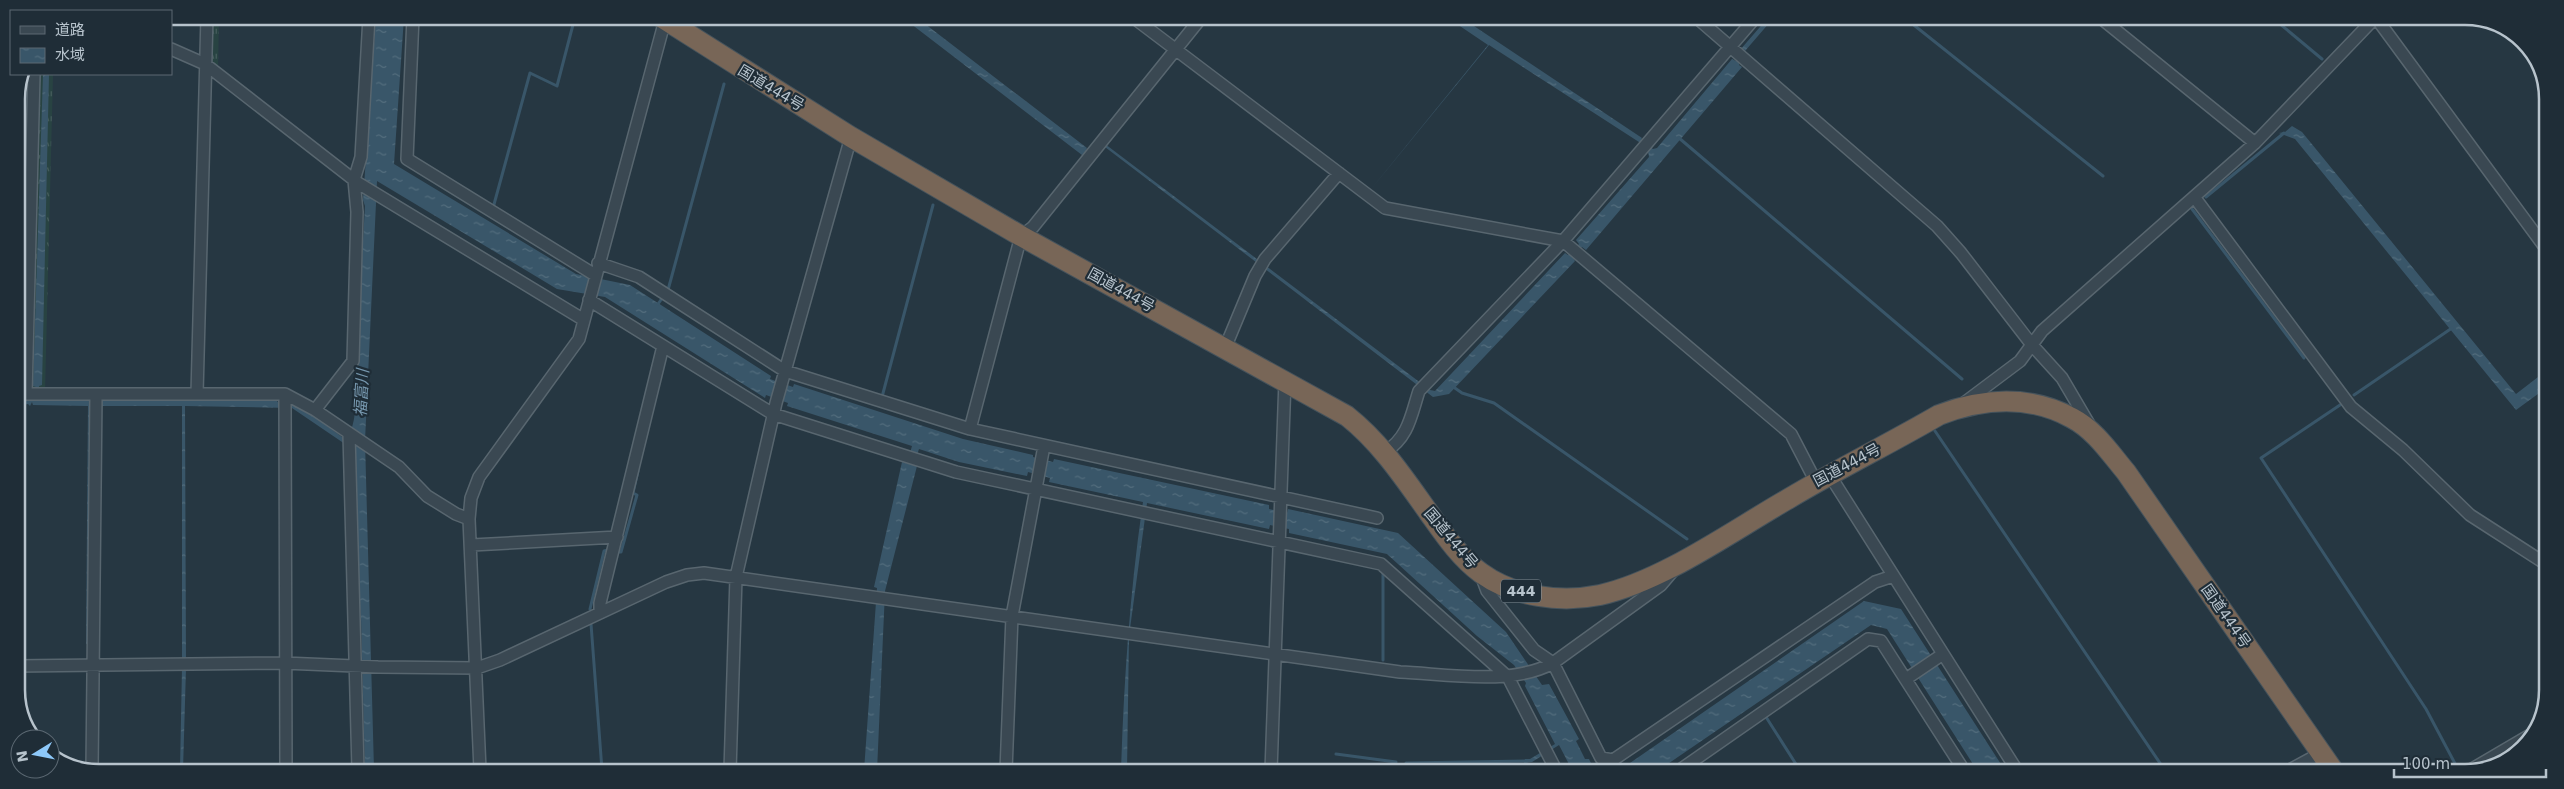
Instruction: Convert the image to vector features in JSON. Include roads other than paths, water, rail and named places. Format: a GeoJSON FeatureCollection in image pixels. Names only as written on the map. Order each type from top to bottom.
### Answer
{"type":"FeatureCollection","features":[{"type":"Feature","properties":{"kind":"highway","name":"国道444号"},"geometry":{"type":"LineString","coordinates":[[673,25],[851,137],[1021,236],[1285,380],[1347,416],[1366,430],[1385,452],[1445,536],[1480,573],[1498,583],[1534,596],[1565,599],[1599,595],[1628,587],[1683,560],[1823,478],[1939,415],[1957,408],[1981,402],[2026,402],[2072,418],[2097,437],[2126,472],[2329,764]]}},
{"type":"Feature","properties":{"kind":"street"},"geometry":{"type":"LineString","coordinates":[[197,394],[207,25]]}},
{"type":"Feature","properties":{"kind":"street"},"geometry":{"type":"LineString","coordinates":[[315,410],[353,361],[357,212],[356,181],[361,157],[369,25]]}},
{"type":"Feature","properties":{"kind":"street"},"geometry":{"type":"LineString","coordinates":[[413,25],[407,159],[595,275]]}},
{"type":"Feature","properties":{"kind":"street"},"geometry":{"type":"LineString","coordinates":[[480,764],[470,519],[471,498],[479,477],[579,339],[661,25]]}},
{"type":"Feature","properties":{"kind":"street"},"geometry":{"type":"LineString","coordinates":[[1143,25],[1385,208],[1563,241],[1791,434],[1893,576],[2013,764]]}},
{"type":"Feature","properties":{"kind":"street"},"geometry":{"type":"LineString","coordinates":[[970,429],[1021,236],[1033,227],[1195,25]]}},
{"type":"Feature","properties":{"kind":"street"},"geometry":{"type":"LineString","coordinates":[[1705,25],[1937,226],[1961,253],[2032,345],[2062,378],[2097,437]]}},
{"type":"Feature","properties":{"kind":"street"},"geometry":{"type":"LineString","coordinates":[[1385,452],[1393,447],[1411,423],[1423,387],[1563,241],[1645,146],[1737,52],[1751,25]]}},
{"type":"Feature","properties":{"kind":"street"},"geometry":{"type":"LineString","coordinates":[[2109,25],[2254,143]]}},
{"type":"Feature","properties":{"kind":"street"},"geometry":{"type":"LineString","coordinates":[[1957,408],[2020,361],[2042,331],[2254,143],[2370,25]]}},
{"type":"Feature","properties":{"kind":"street"},"geometry":{"type":"LineString","coordinates":[[2380,25],[2539,239]]}},
{"type":"Feature","properties":{"kind":"street"},"geometry":{"type":"LineString","coordinates":[[172,49],[205,64],[356,181],[584,320]]}},
{"type":"Feature","properties":{"kind":"street"},"geometry":{"type":"LineString","coordinates":[[34,75],[29,394],[197,394],[285,402],[315,410],[350,439],[368,446],[399,467],[428,496],[456,514],[470,519]]}},
{"type":"Feature","properties":{"kind":"street"},"geometry":{"type":"LineString","coordinates":[[730,764],[736,577],[775,409],[851,137]]}},
{"type":"Feature","properties":{"kind":"street"},"geometry":{"type":"LineString","coordinates":[[1225,348],[1262,264],[1339,173]]}},
{"type":"Feature","properties":{"kind":"street"},"geometry":{"type":"LineString","coordinates":[[2194,198],[2352,407],[2403,450],[2470,515],[2539,559]]}},
{"type":"Feature","properties":{"kind":"street"},"geometry":{"type":"LineString","coordinates":[[598,263],[640,278],[784,376],[1043,451],[1377,518]]}},
{"type":"Feature","properties":{"kind":"street"},"geometry":{"type":"LineString","coordinates":[[589,298],[663,346],[775,409],[956,472],[1037,484],[1278,538],[1382,564],[1508,676],[1547,751],[1557,764]]}},
{"type":"Feature","properties":{"kind":"street"},"geometry":{"type":"LineString","coordinates":[[600,612],[600,603],[663,346]]}},
{"type":"Feature","properties":{"kind":"street"},"geometry":{"type":"LineString","coordinates":[[1271,764],[1285,380]]}},
{"type":"Feature","properties":{"kind":"street"},"geometry":{"type":"LineString","coordinates":[[92,763],[96,394]]}},
{"type":"Feature","properties":{"kind":"street"},"geometry":{"type":"LineString","coordinates":[[285,402],[284,663],[286,764]]}},
{"type":"Feature","properties":{"kind":"street"},"geometry":{"type":"LineString","coordinates":[[350,439],[358,667],[358,764]]}},
{"type":"Feature","properties":{"kind":"street"},"geometry":{"type":"LineString","coordinates":[[1006,764],[1012,616],[1043,451]]}},
{"type":"Feature","properties":{"kind":"street"},"geometry":{"type":"LineString","coordinates":[[472,545],[617,537]]}},
{"type":"Feature","properties":{"kind":"street"},"geometry":{"type":"LineString","coordinates":[[25,666],[284,663],[358,667],[477,668],[500,660],[666,582],[687,575],[704,573],[1400,672],[1508,676],[1548,666],[1661,585],[1683,560]]}},
{"type":"Feature","properties":{"kind":"street"},"geometry":{"type":"LineString","coordinates":[[1480,573],[1487,591],[1548,666],[1589,748],[1601,758],[1613,760],[1874,582],[1893,576]]}},
{"type":"Feature","properties":{"kind":"street"},"geometry":{"type":"LineString","coordinates":[[1689,764],[1868,638],[1881,641],[1960,764]]}},
{"type":"Feature","properties":{"kind":"street"},"geometry":{"type":"LineString","coordinates":[[1906,679],[1943,654]]}},
{"type":"Feature","properties":{"kind":"street"},"geometry":{"type":"LineString","coordinates":[[2484,762],[2516,743]]}},
{"type":"Feature","properties":{"kind":"street"},"geometry":{"type":"LineString","coordinates":[[2299,764],[2321,752]]}},
{"type":"Feature","properties":{"kind":"water","name":"福富川"},"geometry":{"type":"Polygon","coordinates":[[[375,25],[403,25],[394,164],[576,274],[630,285],[771,376],[770,379],[793,387],[794,384],[963,439],[1033,455],[1033,457],[1053,462],[1054,459],[1269,505],[1269,509],[1287,513],[1288,509],[1398,533],[1506,632],[1542,685],[1549,684],[1579,739],[1576,741],[1585,759],[1589,759],[1591,764],[1569,764],[1559,745],[1532,762],[1524,763],[1525,759],[1530,759],[1555,744],[1525,686],[1526,683],[1514,665],[1477,636],[1387,554],[1289,533],[1289,529],[1270,525],[1269,529],[1147,503],[1129,636],[1127,764],[1121,764],[1128,635],[1134,568],[1143,502],[1049,482],[1050,478],[1028,472],[1027,476],[959,462],[919,449],[917,455],[910,453],[912,446],[787,406],[788,403],[766,395],[765,398],[605,297],[557,289],[377,181],[365,441],[374,764],[365,764],[361,618],[345,444],[292,408],[185,406],[186,668],[183,764],[180,764],[182,406],[89,406],[88,644],[86,644],[88,406],[33,405],[32,402],[30,406],[25,404],[25,399],[31,399],[32,401],[32,398],[36,398],[36,387],[33,386],[43,75],[49,75],[42,385],[39,386],[39,397],[89,398],[100,401],[103,399],[277,401],[280,405],[291,405],[293,401],[346,440],[352,427],[355,412],[365,206],[363,200],[375,25]]]}},
{"type":"Feature","properties":{"kind":"water"},"geometry":{"type":"Polygon","coordinates":[[[912,25],[926,25],[1087,148],[1086,150],[1105,144],[1430,390],[1435,391],[1565,253],[1568,255],[1579,244],[1576,240],[1649,157],[1648,151],[1639,142],[1489,45],[1372,188],[1488,45],[1458,25],[1472,25],[1642,138],[1641,140],[1653,149],[1657,148],[1732,59],[1736,61],[1740,50],[1762,25],[1767,25],[1745,51],[1739,65],[1742,67],[1586,250],[1582,247],[1573,258],[1575,261],[1449,394],[1433,397],[1105,147],[1082,155],[912,25]]]}},
{"type":"Feature","properties":{"kind":"water"},"geometry":{"type":"Polygon","coordinates":[[[2292,126],[2302,132],[2516,394],[2539,376],[2539,393],[2516,410],[2295,139],[2279,133],[2285,132],[2292,126]]]}},
{"type":"Feature","properties":{"kind":"water"},"geometry":{"type":"Polygon","coordinates":[[[902,462],[917,466],[885,591],[877,764],[864,764],[877,588],[874,587],[902,462]]]}},
{"type":"Feature","properties":{"kind":"water"},"geometry":{"type":"Polygon","coordinates":[[[1864,601],[1901,609],[2001,764],[1973,764],[1887,629],[1871,625],[1668,764],[1629,764],[1864,601]]]}},
{"type":"Feature","properties":{"kind":"waterway"},"geometry":{"type":"LineString","coordinates":[[493,208],[530,73],[557,86],[573,25]]}},
{"type":"Feature","properties":{"kind":"waterway"},"geometry":{"type":"LineString","coordinates":[[1914,25],[2103,176]]}},
{"type":"Feature","properties":{"kind":"waterway"},"geometry":{"type":"LineString","coordinates":[[2281,25],[2322,59]]}},
{"type":"Feature","properties":{"kind":"waterway"},"geometry":{"type":"LineString","coordinates":[[668,290],[724,84]]}},
{"type":"Feature","properties":{"kind":"waterway"},"geometry":{"type":"LineString","coordinates":[[2206,197],[2284,133]]}},
{"type":"Feature","properties":{"kind":"waterway"},"geometry":{"type":"LineString","coordinates":[[1679,138],[1962,379]]}},
{"type":"Feature","properties":{"kind":"waterway"},"geometry":{"type":"LineString","coordinates":[[882,397],[933,205]]}},
{"type":"Feature","properties":{"kind":"waterway"},"geometry":{"type":"LineString","coordinates":[[2192,209],[2304,358]]}},
{"type":"Feature","properties":{"kind":"waterway"},"geometry":{"type":"LineString","coordinates":[[658,304],[663,297]]}},
{"type":"Feature","properties":{"kind":"waterway"},"geometry":{"type":"LineString","coordinates":[[2354,395],[2452,328]]}},
{"type":"Feature","properties":{"kind":"waterway"},"geometry":{"type":"LineString","coordinates":[[1452,386],[1462,393],[1494,403],[1687,539]]}},
{"type":"Feature","properties":{"kind":"waterway"},"geometry":{"type":"LineString","coordinates":[[2340,405],[2261,458],[2426,709],[2455,764]]}},
{"type":"Feature","properties":{"kind":"waterway"},"geometry":{"type":"LineString","coordinates":[[1935,431],[2161,764]]}},
{"type":"Feature","properties":{"kind":"waterway"},"geometry":{"type":"LineString","coordinates":[[617,552],[621,552],[637,495],[633,493],[638,471]]}},
{"type":"Feature","properties":{"kind":"waterway"},"geometry":{"type":"LineString","coordinates":[[590,609],[604,551],[608,550]]}},
{"type":"Feature","properties":{"kind":"waterway"},"geometry":{"type":"LineString","coordinates":[[1383,573],[1383,660]]}},
{"type":"Feature","properties":{"kind":"waterway"},"geometry":{"type":"LineString","coordinates":[[591,624],[602,764]]}},
{"type":"Feature","properties":{"kind":"waterway"},"geometry":{"type":"LineString","coordinates":[[1766,717],[1796,764]]}},
{"type":"Feature","properties":{"kind":"waterway"},"geometry":{"type":"LineString","coordinates":[[1336,754],[1396,762]]}},
{"type":"Feature","properties":{"kind":"waterway"},"geometry":{"type":"LineString","coordinates":[[1406,763],[1527,761]]}}]}
